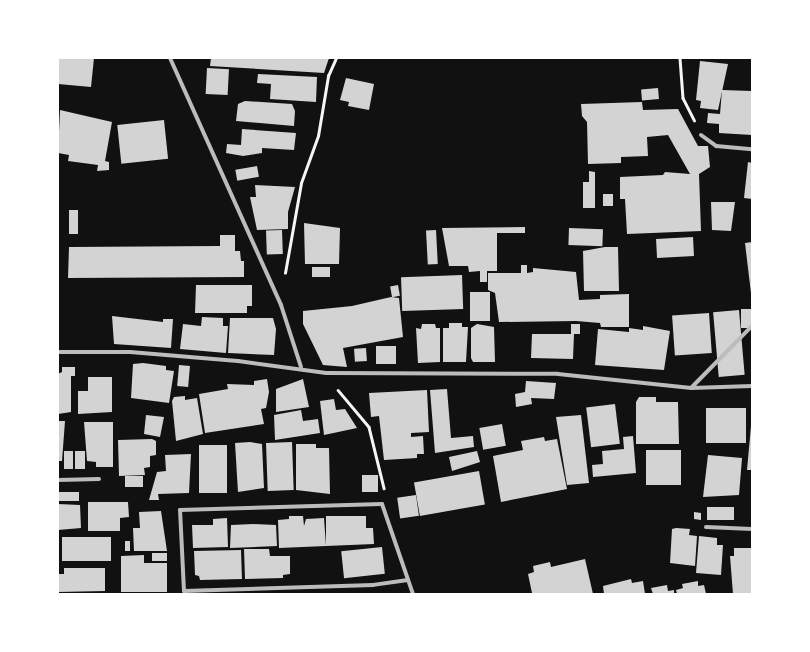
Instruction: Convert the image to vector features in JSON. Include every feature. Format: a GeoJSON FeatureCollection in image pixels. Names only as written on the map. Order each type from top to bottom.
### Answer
{"type":"FeatureCollection","features":[{"type":"Feature","properties":{"kind":"street"},"geometry":{"type":"LineString","coordinates":[[170,58],[281,305],[301,367]]}},
{"type":"Feature","properties":{"kind":"street"},"geometry":{"type":"LineString","coordinates":[[701,135],[716,146],[752,149]]}},
{"type":"Feature","properties":{"kind":"street"},"geometry":{"type":"LineString","coordinates":[[691,388],[752,326]]}},
{"type":"Feature","properties":{"kind":"street"},"geometry":{"type":"LineString","coordinates":[[58,352],[130,352],[301,367],[326,373],[558,374],[691,388],[752,386]]}},
{"type":"Feature","properties":{"kind":"street"},"geometry":{"type":"LineString","coordinates":[[58,480],[99,479]]}},
{"type":"Feature","properties":{"kind":"street"},"geometry":{"type":"LineString","coordinates":[[408,580],[288,592],[184,591],[180,510],[382,504],[413,594]]}},
{"type":"Feature","properties":{"kind":"street"},"geometry":{"type":"LineString","coordinates":[[706,527],[752,529]]}},
{"type":"Feature","properties":{"kind":"path"},"geometry":{"type":"LineString","coordinates":[[285,275],[301,184],[318,136],[328,76],[336,58]]}},
{"type":"Feature","properties":{"kind":"path"},"geometry":{"type":"LineString","coordinates":[[680,58],[683,98],[701,135]]}},
{"type":"Feature","properties":{"kind":"path"},"geometry":{"type":"LineString","coordinates":[[326,373],[369,426],[384,490],[382,504]]}},
{"type":"Feature","properties":{"kind":"building"},"geometry":{"type":"Polygon","coordinates":[[[58,58],[94,58],[91,87],[58,84],[58,58]]]}},
{"type":"Feature","properties":{"kind":"building"},"geometry":{"type":"Polygon","coordinates":[[[211,58],[329,58],[324,73],[210,66],[211,58]]]}},
{"type":"Feature","properties":{"kind":"building"},"geometry":{"type":"Polygon","coordinates":[[[700,61],[728,64],[718,110],[700,108],[701,101],[696,100],[700,61]]]}},
{"type":"Feature","properties":{"kind":"building"},"geometry":{"type":"Polygon","coordinates":[[[207,68],[229,69],[228,95],[206,94],[207,68]]]}},
{"type":"Feature","properties":{"kind":"building"},"geometry":{"type":"Polygon","coordinates":[[[258,74],[317,77],[316,102],[270,99],[271,84],[257,83],[258,74]]]}},
{"type":"Feature","properties":{"kind":"building"},"geometry":{"type":"Polygon","coordinates":[[[346,78],[374,84],[369,110],[348,106],[349,102],[340,100],[346,78]]]}},
{"type":"Feature","properties":{"kind":"building"},"geometry":{"type":"Polygon","coordinates":[[[658,88],[659,99],[642,100],[641,89],[658,88]]]}},
{"type":"Feature","properties":{"kind":"building"},"geometry":{"type":"Polygon","coordinates":[[[722,90],[752,91],[752,135],[719,133],[719,124],[707,123],[708,113],[720,114],[722,90]]]}},
{"type":"Feature","properties":{"kind":"building"},"geometry":{"type":"Polygon","coordinates":[[[245,101],[292,104],[295,111],[294,126],[236,121],[238,104],[245,101]]]}},
{"type":"Feature","properties":{"kind":"building"},"geometry":{"type":"Polygon","coordinates":[[[642,102],[643,110],[678,109],[698,146],[708,146],[710,167],[699,174],[701,231],[627,234],[625,199],[620,199],[620,177],[663,175],[665,172],[690,174],[668,135],[647,137],[648,156],[621,157],[621,163],[588,164],[587,122],[582,116],[581,104],[642,102]]]}},
{"type":"Feature","properties":{"kind":"building"},"geometry":{"type":"Polygon","coordinates":[[[60,110],[112,122],[105,161],[109,162],[109,170],[97,171],[98,165],[68,161],[69,155],[58,153],[60,110]]]}},
{"type":"Feature","properties":{"kind":"building"},"geometry":{"type":"Polygon","coordinates":[[[164,120],[168,159],[121,164],[117,125],[164,120]]]}},
{"type":"Feature","properties":{"kind":"building"},"geometry":{"type":"Polygon","coordinates":[[[242,129],[296,133],[294,150],[262,148],[262,153],[243,156],[226,153],[227,144],[241,145],[242,129]]]}},
{"type":"Feature","properties":{"kind":"building"},"geometry":{"type":"Polygon","coordinates":[[[748,162],[752,163],[752,199],[744,198],[748,162]]]}},
{"type":"Feature","properties":{"kind":"building"},"geometry":{"type":"Polygon","coordinates":[[[257,166],[259,177],[237,181],[235,170],[257,166]]]}},
{"type":"Feature","properties":{"kind":"building"},"geometry":{"type":"Polygon","coordinates":[[[589,171],[595,172],[595,208],[583,208],[583,182],[589,182],[589,171]]]}},
{"type":"Feature","properties":{"kind":"building"},"geometry":{"type":"Polygon","coordinates":[[[255,185],[295,187],[288,212],[288,229],[257,230],[250,197],[256,197],[255,185]]]}},
{"type":"Feature","properties":{"kind":"building"},"geometry":{"type":"Polygon","coordinates":[[[603,194],[613,194],[613,206],[603,206],[603,194]]]}},
{"type":"Feature","properties":{"kind":"building"},"geometry":{"type":"Polygon","coordinates":[[[711,202],[735,202],[731,231],[712,230],[711,202]]]}},
{"type":"Feature","properties":{"kind":"building"},"geometry":{"type":"Polygon","coordinates":[[[69,210],[78,210],[78,234],[69,234],[69,210]]]}},
{"type":"Feature","properties":{"kind":"building"},"geometry":{"type":"Polygon","coordinates":[[[304,223],[340,228],[339,264],[305,264],[304,223]]]}},
{"type":"Feature","properties":{"kind":"building"},"geometry":{"type":"Polygon","coordinates":[[[525,227],[525,233],[497,233],[497,271],[487,271],[487,282],[480,282],[480,271],[469,272],[468,266],[449,266],[442,228],[525,227]]]}},
{"type":"Feature","properties":{"kind":"building"},"geometry":{"type":"Polygon","coordinates":[[[569,228],[603,229],[602,246],[568,245],[569,228]]]}},
{"type":"Feature","properties":{"kind":"building"},"geometry":{"type":"Polygon","coordinates":[[[282,230],[283,254],[267,255],[266,231],[282,230]]]}},
{"type":"Feature","properties":{"kind":"building"},"geometry":{"type":"Polygon","coordinates":[[[436,230],[438,264],[428,264],[426,231],[436,230]]]}},
{"type":"Feature","properties":{"kind":"building"},"geometry":{"type":"Polygon","coordinates":[[[220,235],[235,235],[235,251],[240,251],[241,261],[244,261],[244,277],[68,278],[69,247],[220,246],[220,235]]]}},
{"type":"Feature","properties":{"kind":"building"},"geometry":{"type":"Polygon","coordinates":[[[693,237],[694,256],[657,258],[656,239],[693,237]]]}},
{"type":"Feature","properties":{"kind":"building"},"geometry":{"type":"Polygon","coordinates":[[[752,242],[752,293],[751,293],[745,243],[752,242]]]}},
{"type":"Feature","properties":{"kind":"building"},"geometry":{"type":"Polygon","coordinates":[[[605,247],[618,247],[619,291],[584,291],[583,251],[605,247]]]}},
{"type":"Feature","properties":{"kind":"building"},"geometry":{"type":"Polygon","coordinates":[[[521,265],[527,265],[527,273],[533,272],[533,268],[576,272],[579,300],[600,299],[600,295],[629,294],[629,327],[601,327],[600,323],[576,321],[499,322],[495,293],[488,290],[488,273],[521,273],[521,265]]]}},
{"type":"Feature","properties":{"kind":"building"},"geometry":{"type":"Polygon","coordinates":[[[312,267],[330,267],[330,277],[312,277],[312,267]]]}},
{"type":"Feature","properties":{"kind":"building"},"geometry":{"type":"Polygon","coordinates":[[[462,275],[463,309],[402,311],[401,277],[462,275]]]}},
{"type":"Feature","properties":{"kind":"building"},"geometry":{"type":"Polygon","coordinates":[[[196,285],[252,285],[252,306],[247,306],[247,313],[195,313],[196,285]]]}},
{"type":"Feature","properties":{"kind":"building"},"geometry":{"type":"Polygon","coordinates":[[[398,285],[400,296],[392,297],[390,286],[398,285]]]}},
{"type":"Feature","properties":{"kind":"building"},"geometry":{"type":"Polygon","coordinates":[[[470,292],[490,292],[490,321],[470,321],[470,292]]]}},
{"type":"Feature","properties":{"kind":"building"},"geometry":{"type":"Polygon","coordinates":[[[391,297],[399,298],[403,337],[343,348],[347,367],[323,365],[303,324],[303,311],[352,306],[391,297]]]}},
{"type":"Feature","properties":{"kind":"building"},"geometry":{"type":"Polygon","coordinates":[[[741,309],[752,309],[752,328],[741,328],[741,309]]]}},
{"type":"Feature","properties":{"kind":"building"},"geometry":{"type":"Polygon","coordinates":[[[739,310],[745,375],[719,377],[713,312],[739,310]]]}},
{"type":"Feature","properties":{"kind":"building"},"geometry":{"type":"Polygon","coordinates":[[[709,313],[712,353],[675,355],[672,316],[709,313]]]}},
{"type":"Feature","properties":{"kind":"building"},"geometry":{"type":"Polygon","coordinates":[[[112,316],[163,322],[163,319],[173,319],[171,348],[114,344],[112,316]]]}},
{"type":"Feature","properties":{"kind":"building"},"geometry":{"type":"Polygon","coordinates":[[[202,317],[223,318],[223,326],[228,326],[226,353],[180,349],[183,324],[201,326],[202,317]]]}},
{"type":"Feature","properties":{"kind":"building"},"geometry":{"type":"Polygon","coordinates":[[[230,318],[273,318],[276,329],[274,355],[228,353],[230,318]]]}},
{"type":"Feature","properties":{"kind":"building"},"geometry":{"type":"Polygon","coordinates":[[[449,323],[462,323],[462,327],[468,327],[466,362],[443,362],[443,328],[449,328],[449,323]]]}},
{"type":"Feature","properties":{"kind":"building"},"geometry":{"type":"Polygon","coordinates":[[[422,324],[435,324],[436,328],[440,328],[440,362],[418,363],[416,328],[421,329],[422,324]]]}},
{"type":"Feature","properties":{"kind":"building"},"geometry":{"type":"Polygon","coordinates":[[[477,324],[494,327],[495,362],[473,362],[471,358],[471,328],[477,324]]]}},
{"type":"Feature","properties":{"kind":"building"},"geometry":{"type":"Polygon","coordinates":[[[571,324],[580,324],[580,334],[574,334],[573,359],[531,358],[532,334],[571,334],[571,324]]]}},
{"type":"Feature","properties":{"kind":"building"},"geometry":{"type":"Polygon","coordinates":[[[643,326],[670,331],[664,370],[595,365],[598,329],[629,332],[629,328],[643,330],[643,326]]]}},
{"type":"Feature","properties":{"kind":"building"},"geometry":{"type":"Polygon","coordinates":[[[376,346],[396,346],[396,364],[376,364],[376,346]]]}},
{"type":"Feature","properties":{"kind":"building"},"geometry":{"type":"Polygon","coordinates":[[[366,348],[367,361],[355,362],[354,349],[366,348]]]}},
{"type":"Feature","properties":{"kind":"building"},"geometry":{"type":"Polygon","coordinates":[[[143,363],[166,366],[166,370],[174,371],[169,403],[131,398],[133,364],[143,363]]]}},
{"type":"Feature","properties":{"kind":"building"},"geometry":{"type":"Polygon","coordinates":[[[179,365],[190,366],[188,387],[177,386],[179,365]]]}},
{"type":"Feature","properties":{"kind":"building"},"geometry":{"type":"Polygon","coordinates":[[[62,367],[75,367],[75,376],[71,376],[71,412],[58,414],[58,374],[62,372],[62,367]]]}},
{"type":"Feature","properties":{"kind":"building"},"geometry":{"type":"Polygon","coordinates":[[[88,377],[112,377],[112,412],[78,414],[78,391],[88,391],[88,377]]]}},
{"type":"Feature","properties":{"kind":"building"},"geometry":{"type":"Polygon","coordinates":[[[267,379],[269,392],[266,408],[261,409],[264,424],[205,433],[199,394],[228,389],[227,384],[254,385],[254,381],[267,379]]]}},
{"type":"Feature","properties":{"kind":"building"},"geometry":{"type":"Polygon","coordinates":[[[303,379],[309,407],[276,412],[276,389],[303,379]]]}},
{"type":"Feature","properties":{"kind":"building"},"geometry":{"type":"Polygon","coordinates":[[[526,381],[556,383],[554,399],[531,398],[532,404],[516,407],[515,394],[525,392],[526,381]]]}},
{"type":"Feature","properties":{"kind":"building"},"geometry":{"type":"Polygon","coordinates":[[[447,389],[451,438],[473,436],[474,447],[435,453],[430,390],[447,389]]]}},
{"type":"Feature","properties":{"kind":"building"},"geometry":{"type":"Polygon","coordinates":[[[427,390],[429,432],[411,433],[411,437],[423,436],[424,454],[417,454],[417,458],[384,460],[379,416],[371,417],[369,393],[427,390]]]}},
{"type":"Feature","properties":{"kind":"building"},"geometry":{"type":"Polygon","coordinates":[[[185,396],[185,400],[197,398],[203,434],[176,441],[172,401],[174,397],[185,396]]]}},
{"type":"Feature","properties":{"kind":"building"},"geometry":{"type":"Polygon","coordinates":[[[639,397],[656,397],[656,402],[678,402],[679,444],[636,444],[636,402],[639,397]]]}},
{"type":"Feature","properties":{"kind":"building"},"geometry":{"type":"Polygon","coordinates":[[[334,399],[336,410],[345,409],[357,428],[324,435],[320,401],[334,399]]]}},
{"type":"Feature","properties":{"kind":"building"},"geometry":{"type":"Polygon","coordinates":[[[615,404],[620,444],[591,447],[586,408],[615,404]]]}},
{"type":"Feature","properties":{"kind":"building"},"geometry":{"type":"Polygon","coordinates":[[[706,408],[746,408],[746,443],[706,443],[706,408]]]}},
{"type":"Feature","properties":{"kind":"building"},"geometry":{"type":"Polygon","coordinates":[[[301,410],[303,421],[318,419],[320,433],[275,440],[274,415],[301,410]]]}},
{"type":"Feature","properties":{"kind":"building"},"geometry":{"type":"Polygon","coordinates":[[[146,415],[164,417],[160,437],[144,434],[146,415]]]}},
{"type":"Feature","properties":{"kind":"building"},"geometry":{"type":"Polygon","coordinates":[[[581,415],[589,483],[567,485],[556,417],[581,415]]]}},
{"type":"Feature","properties":{"kind":"building"},"geometry":{"type":"Polygon","coordinates":[[[752,415],[752,470],[747,470],[752,415]]]}},
{"type":"Feature","properties":{"kind":"building"},"geometry":{"type":"Polygon","coordinates":[[[58,421],[65,421],[62,461],[58,461],[58,421]]]}},
{"type":"Feature","properties":{"kind":"building"},"geometry":{"type":"Polygon","coordinates":[[[84,422],[113,422],[113,467],[96,467],[96,462],[87,461],[84,422]]]}},
{"type":"Feature","properties":{"kind":"building"},"geometry":{"type":"Polygon","coordinates":[[[502,424],[506,446],[483,450],[479,428],[502,424]]]}},
{"type":"Feature","properties":{"kind":"building"},"geometry":{"type":"Polygon","coordinates":[[[633,436],[636,473],[593,477],[592,465],[603,464],[602,451],[624,449],[623,437],[633,436]]]}},
{"type":"Feature","properties":{"kind":"building"},"geometry":{"type":"Polygon","coordinates":[[[544,437],[545,441],[557,439],[567,489],[501,502],[493,456],[523,450],[521,441],[544,437]]]}},
{"type":"Feature","properties":{"kind":"building"},"geometry":{"type":"Polygon","coordinates":[[[152,439],[156,441],[156,455],[150,456],[150,467],[144,468],[145,475],[119,476],[118,440],[152,439]]]}},
{"type":"Feature","properties":{"kind":"building"},"geometry":{"type":"Polygon","coordinates":[[[250,442],[262,444],[264,488],[238,492],[235,443],[250,442]]]}},
{"type":"Feature","properties":{"kind":"building"},"geometry":{"type":"Polygon","coordinates":[[[292,442],[294,490],[268,491],[266,443],[292,442]]]}},
{"type":"Feature","properties":{"kind":"building"},"geometry":{"type":"Polygon","coordinates":[[[296,444],[316,444],[316,448],[329,448],[330,494],[296,490],[296,444]]]}},
{"type":"Feature","properties":{"kind":"building"},"geometry":{"type":"Polygon","coordinates":[[[199,445],[227,445],[227,493],[199,493],[199,445]]]}},
{"type":"Feature","properties":{"kind":"building"},"geometry":{"type":"Polygon","coordinates":[[[646,450],[681,450],[681,485],[646,485],[646,450]]]}},
{"type":"Feature","properties":{"kind":"building"},"geometry":{"type":"Polygon","coordinates":[[[64,451],[73,451],[73,469],[64,469],[64,451]]]}},
{"type":"Feature","properties":{"kind":"building"},"geometry":{"type":"Polygon","coordinates":[[[75,451],[85,451],[85,469],[75,469],[75,451]]]}},
{"type":"Feature","properties":{"kind":"building"},"geometry":{"type":"Polygon","coordinates":[[[477,451],[480,462],[452,471],[449,457],[477,451]]]}},
{"type":"Feature","properties":{"kind":"building"},"geometry":{"type":"Polygon","coordinates":[[[191,454],[189,493],[158,494],[159,500],[149,500],[157,472],[166,471],[165,455],[191,454]]]}},
{"type":"Feature","properties":{"kind":"building"},"geometry":{"type":"Polygon","coordinates":[[[708,455],[742,458],[739,495],[703,497],[708,455]]]}},
{"type":"Feature","properties":{"kind":"building"},"geometry":{"type":"Polygon","coordinates":[[[479,471],[485,504],[420,516],[414,482],[479,471]]]}},
{"type":"Feature","properties":{"kind":"building"},"geometry":{"type":"Polygon","coordinates":[[[362,475],[378,475],[378,492],[362,492],[362,475]]]}},
{"type":"Feature","properties":{"kind":"building"},"geometry":{"type":"Polygon","coordinates":[[[125,476],[143,476],[143,487],[125,487],[125,476]]]}},
{"type":"Feature","properties":{"kind":"building"},"geometry":{"type":"Polygon","coordinates":[[[58,492],[79,492],[79,501],[58,501],[58,492]]]}},
{"type":"Feature","properties":{"kind":"building"},"geometry":{"type":"Polygon","coordinates":[[[416,495],[419,516],[400,518],[397,498],[416,495]]]}},
{"type":"Feature","properties":{"kind":"building"},"geometry":{"type":"Polygon","coordinates":[[[88,502],[128,502],[129,517],[120,518],[120,531],[88,531],[88,502]]]}},
{"type":"Feature","properties":{"kind":"building"},"geometry":{"type":"Polygon","coordinates":[[[58,504],[80,505],[81,528],[58,530],[58,504]]]}},
{"type":"Feature","properties":{"kind":"building"},"geometry":{"type":"Polygon","coordinates":[[[707,507],[734,507],[734,520],[707,520],[707,507]]]}},
{"type":"Feature","properties":{"kind":"building"},"geometry":{"type":"Polygon","coordinates":[[[161,511],[167,551],[134,551],[133,528],[140,528],[139,512],[161,511]]]}},
{"type":"Feature","properties":{"kind":"building"},"geometry":{"type":"Polygon","coordinates":[[[694,512],[701,513],[701,520],[694,519],[694,512]]]}},
{"type":"Feature","properties":{"kind":"building"},"geometry":{"type":"Polygon","coordinates":[[[289,516],[303,516],[304,526],[306,519],[324,518],[326,546],[279,548],[278,520],[289,519],[289,516]]]}},
{"type":"Feature","properties":{"kind":"building"},"geometry":{"type":"Polygon","coordinates":[[[326,516],[366,516],[366,528],[373,528],[374,544],[326,546],[326,516]]]}},
{"type":"Feature","properties":{"kind":"building"},"geometry":{"type":"Polygon","coordinates":[[[227,518],[228,547],[193,548],[192,525],[213,525],[213,519],[227,518]]]}},
{"type":"Feature","properties":{"kind":"building"},"geometry":{"type":"Polygon","coordinates":[[[231,525],[276,525],[277,546],[230,548],[231,525]]]}},
{"type":"Feature","properties":{"kind":"building"},"geometry":{"type":"Polygon","coordinates":[[[672,529],[690,529],[689,535],[697,536],[695,566],[670,563],[672,529]]]}},
{"type":"Feature","properties":{"kind":"building"},"geometry":{"type":"Polygon","coordinates":[[[699,536],[717,538],[717,545],[723,545],[721,575],[696,573],[699,536]]]}},
{"type":"Feature","properties":{"kind":"building"},"geometry":{"type":"Polygon","coordinates":[[[62,537],[111,537],[111,561],[62,561],[62,537]]]}},
{"type":"Feature","properties":{"kind":"building"},"geometry":{"type":"Polygon","coordinates":[[[125,541],[130,541],[130,551],[125,551],[125,541]]]}},
{"type":"Feature","properties":{"kind":"building"},"geometry":{"type":"Polygon","coordinates":[[[382,547],[385,574],[344,578],[341,551],[382,547]]]}},
{"type":"Feature","properties":{"kind":"building"},"geometry":{"type":"Polygon","coordinates":[[[734,548],[752,548],[752,594],[733,594],[730,556],[734,556],[734,548]]]}},
{"type":"Feature","properties":{"kind":"building"},"geometry":{"type":"Polygon","coordinates":[[[244,549],[269,549],[270,556],[290,556],[290,574],[283,575],[283,578],[245,579],[244,549]]]}},
{"type":"Feature","properties":{"kind":"building"},"geometry":{"type":"Polygon","coordinates":[[[241,550],[242,579],[200,580],[199,576],[195,575],[194,551],[241,550]]]}},
{"type":"Feature","properties":{"kind":"building"},"geometry":{"type":"Polygon","coordinates":[[[152,553],[167,553],[167,561],[152,561],[152,553]]]}},
{"type":"Feature","properties":{"kind":"building"},"geometry":{"type":"Polygon","coordinates":[[[144,555],[144,563],[167,563],[167,592],[121,592],[121,556],[144,555]]]}},
{"type":"Feature","properties":{"kind":"building"},"geometry":{"type":"Polygon","coordinates":[[[585,559],[593,594],[532,593],[528,574],[534,572],[533,566],[550,562],[551,567],[585,559]]]}},
{"type":"Feature","properties":{"kind":"building"},"geometry":{"type":"Polygon","coordinates":[[[64,568],[105,568],[105,591],[58,592],[58,574],[64,574],[64,568]]]}},
{"type":"Feature","properties":{"kind":"building"},"geometry":{"type":"Polygon","coordinates":[[[631,579],[632,583],[643,581],[645,594],[604,594],[603,586],[631,579]]]}},
{"type":"Feature","properties":{"kind":"building"},"geometry":{"type":"Polygon","coordinates":[[[698,581],[698,586],[704,585],[706,594],[677,594],[676,590],[683,588],[682,584],[698,581]]]}},
{"type":"Feature","properties":{"kind":"building"},"geometry":{"type":"Polygon","coordinates":[[[667,585],[668,591],[674,590],[674,594],[653,594],[651,588],[667,585]]]}}]}
